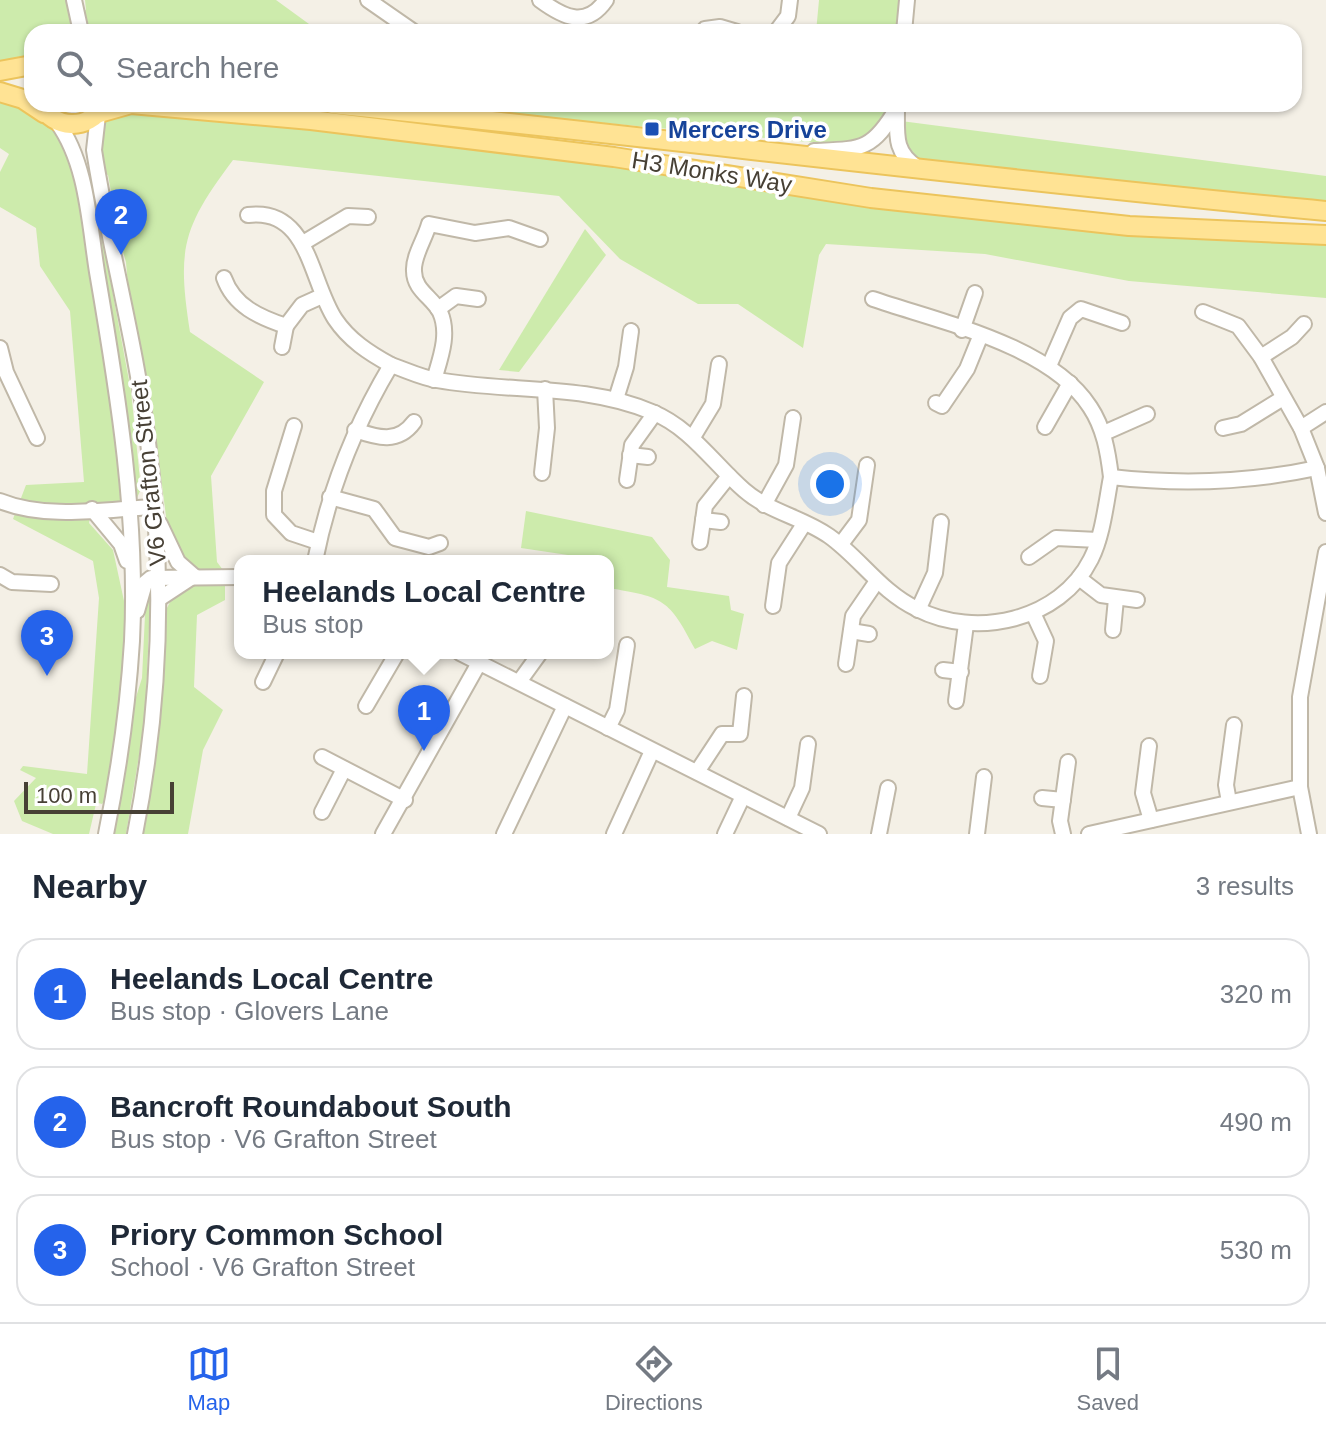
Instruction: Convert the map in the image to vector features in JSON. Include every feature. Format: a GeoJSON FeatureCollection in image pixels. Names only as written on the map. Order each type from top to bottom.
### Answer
{"type":"FeatureCollection","features":[{"type":"Feature","properties":{"kind":"main road"},"geometry":{"type":"LineString","coordinates":[[0,71],[24,66]]}},
{"type":"Feature","properties":{"kind":"main road"},"geometry":{"type":"LineString","coordinates":[[0,92],[24,100]]}},
{"type":"Feature","properties":{"kind":"main road","name":"H3 Monks Way"},"geometry":{"type":"LineString","coordinates":[[47,114],[78,125],[99,112]]}},
{"type":"Feature","properties":{"kind":"main road","name":"H3 Monks Way"},"geometry":{"type":"LineString","coordinates":[[216,112],[568,150],[886,200],[1129,226],[1326,235]]}},
{"type":"Feature","properties":{"kind":"main road","name":"H3 Monks Way"},"geometry":{"type":"LineString","coordinates":[[412,112],[1326,211]]}},
{"type":"Feature","properties":{"kind":"street"},"geometry":{"type":"LineString","coordinates":[[70,24],[74,0]]}},
{"type":"Feature","properties":{"kind":"street"},"geometry":{"type":"LineString","coordinates":[[74,0],[79,24]]}},
{"type":"Feature","properties":{"kind":"street"},"geometry":{"type":"LineString","coordinates":[[368,0],[402,24]]}},
{"type":"Feature","properties":{"kind":"street"},"geometry":{"type":"LineString","coordinates":[[540,0],[564,18],[578,19],[590,15],[606,0]]}},
{"type":"Feature","properties":{"kind":"street"},"geometry":{"type":"LineString","coordinates":[[782,24],[788,16],[790,0]]}},
{"type":"Feature","properties":{"kind":"street"},"geometry":{"type":"LineString","coordinates":[[905,24],[907,0]]}},
{"type":"Feature","properties":{"kind":"street","name":"V6 Grafton Street"},"geometry":{"type":"LineString","coordinates":[[101,112],[94,150],[146,424],[160,576],[151,735],[135,834]]}},
{"type":"Feature","properties":{"kind":"street"},"geometry":{"type":"LineString","coordinates":[[786,152],[856,149],[872,144],[893,112]]}},
{"type":"Feature","properties":{"kind":"street"},"geometry":{"type":"LineString","coordinates":[[897,112],[896,142],[903,158],[918,167]]}},
{"type":"Feature","properties":{"kind":"street","name":"V6 Grafton Street"},"geometry":{"type":"LineString","coordinates":[[47,114],[75,152],[81,178],[114,376],[130,508],[132,638],[125,727],[106,834]]}},
{"type":"Feature","properties":{"kind":"street"},"geometry":{"type":"LineString","coordinates":[[248,215],[280,221],[293,229],[303,243],[322,296],[349,336],[391,365],[434,380],[545,389],[616,399],[655,413],[693,437],[729,476],[764,505],[841,544],[877,581],[918,610],[966,624],[994,623],[1033,613],[1079,578],[1098,540],[1111,477],[1104,433],[1090,406],[1070,383],[1049,366],[962,330],[873,300]]}},
{"type":"Feature","properties":{"kind":"street"},"geometry":{"type":"LineString","coordinates":[[303,243],[348,216],[368,217]]}},
{"type":"Feature","properties":{"kind":"street"},"geometry":{"type":"LineString","coordinates":[[434,380],[445,338],[438,309],[418,288],[414,276],[414,266],[429,224],[475,233],[509,228],[540,239]]}},
{"type":"Feature","properties":{"kind":"street"},"geometry":{"type":"LineString","coordinates":[[224,278],[241,305],[263,319],[286,326]]}},
{"type":"Feature","properties":{"kind":"street"},"geometry":{"type":"LineString","coordinates":[[962,330],[975,293]]}},
{"type":"Feature","properties":{"kind":"street"},"geometry":{"type":"LineString","coordinates":[[282,347],[286,326],[302,305],[322,296]]}},
{"type":"Feature","properties":{"kind":"street"},"geometry":{"type":"LineString","coordinates":[[438,309],[456,296],[478,299]]}},
{"type":"Feature","properties":{"kind":"street"},"geometry":{"type":"LineString","coordinates":[[1049,366],[1070,318],[1081,309],[1122,323]]}},
{"type":"Feature","properties":{"kind":"street"},"geometry":{"type":"LineString","coordinates":[[1203,312],[1238,326],[1261,357],[1301,428],[1317,468],[1326,513]]}},
{"type":"Feature","properties":{"kind":"street"},"geometry":{"type":"LineString","coordinates":[[1261,357],[1292,337],[1304,324]]}},
{"type":"Feature","properties":{"kind":"street"},"geometry":{"type":"LineString","coordinates":[[616,399],[626,367],[631,331]]}},
{"type":"Feature","properties":{"kind":"street"},"geometry":{"type":"LineString","coordinates":[[943,407],[967,369],[980,337]]}},
{"type":"Feature","properties":{"kind":"street"},"geometry":{"type":"LineString","coordinates":[[0,348],[28,433]]}},
{"type":"Feature","properties":{"kind":"street"},"geometry":{"type":"LineString","coordinates":[[693,437],[713,404],[719,364]]}},
{"type":"Feature","properties":{"kind":"street"},"geometry":{"type":"LineString","coordinates":[[316,555],[330,497],[355,430],[391,365]]}},
{"type":"Feature","properties":{"kind":"street"},"geometry":{"type":"LineString","coordinates":[[1045,427],[1070,383]]}},
{"type":"Feature","properties":{"kind":"street"},"geometry":{"type":"LineString","coordinates":[[542,473],[547,428],[545,389]]}},
{"type":"Feature","properties":{"kind":"street"},"geometry":{"type":"LineString","coordinates":[[1223,428],[1241,424],[1283,398]]}},
{"type":"Feature","properties":{"kind":"street"},"geometry":{"type":"LineString","coordinates":[[1301,428],[1326,412]]}},
{"type":"Feature","properties":{"kind":"street"},"geometry":{"type":"LineString","coordinates":[[627,480],[632,445],[655,413]]}},
{"type":"Feature","properties":{"kind":"street"},"geometry":{"type":"LineString","coordinates":[[1104,433],[1147,414]]}},
{"type":"Feature","properties":{"kind":"street"},"geometry":{"type":"LineString","coordinates":[[764,505],[786,465],[793,418]]}},
{"type":"Feature","properties":{"kind":"street"},"geometry":{"type":"LineString","coordinates":[[355,430],[385,440],[407,432],[414,422]]}},
{"type":"Feature","properties":{"kind":"street"},"geometry":{"type":"LineString","coordinates":[[294,426],[274,491],[274,515],[291,533],[318,542]]}},
{"type":"Feature","properties":{"kind":"street"},"geometry":{"type":"LineString","coordinates":[[630,455],[648,457]]}},
{"type":"Feature","properties":{"kind":"street"},"geometry":{"type":"LineString","coordinates":[[841,544],[859,520],[867,465]]}},
{"type":"Feature","properties":{"kind":"street"},"geometry":{"type":"LineString","coordinates":[[1111,477],[1181,483],[1240,482],[1317,468]]}},
{"type":"Feature","properties":{"kind":"street"},"geometry":{"type":"LineString","coordinates":[[700,542],[705,506],[729,476]]}},
{"type":"Feature","properties":{"kind":"street"},"geometry":{"type":"LineString","coordinates":[[330,497],[374,509],[395,538],[429,547],[440,543]]}},
{"type":"Feature","properties":{"kind":"street"},"geometry":{"type":"LineString","coordinates":[[0,501],[15,507],[49,511],[156,510],[171,549],[194,576]]}},
{"type":"Feature","properties":{"kind":"street"},"geometry":{"type":"LineString","coordinates":[[92,509],[121,544],[131,571]]}},
{"type":"Feature","properties":{"kind":"street"},"geometry":{"type":"LineString","coordinates":[[703,520],[721,522]]}},
{"type":"Feature","properties":{"kind":"street"},"geometry":{"type":"LineString","coordinates":[[918,610],[935,573],[941,522]]}},
{"type":"Feature","properties":{"kind":"street"},"geometry":{"type":"LineString","coordinates":[[773,606],[779,563],[804,524]]}},
{"type":"Feature","properties":{"kind":"street"},"geometry":{"type":"LineString","coordinates":[[1029,557],[1056,538],[1098,540]]}},
{"type":"Feature","properties":{"kind":"street"},"geometry":{"type":"LineString","coordinates":[[1309,834],[1300,787],[1300,697],[1320,623],[1326,552]]}},
{"type":"Feature","properties":{"kind":"street"},"geometry":{"type":"LineString","coordinates":[[0,575],[12,582],[51,584]]}},
{"type":"Feature","properties":{"kind":"street"},"geometry":{"type":"LineString","coordinates":[[132,638],[145,583],[160,576],[234,577]]}},
{"type":"Feature","properties":{"kind":"street"},"geometry":{"type":"LineString","coordinates":[[159,599],[194,576]]}},
{"type":"Feature","properties":{"kind":"street"},"geometry":{"type":"LineString","coordinates":[[1079,578],[1101,595],[1137,600]]}},
{"type":"Feature","properties":{"kind":"street"},"geometry":{"type":"LineString","coordinates":[[846,664],[853,616],[877,581]]}},
{"type":"Feature","properties":{"kind":"street"},"geometry":{"type":"LineString","coordinates":[[1113,630],[1116,599]]}},
{"type":"Feature","properties":{"kind":"street"},"geometry":{"type":"LineString","coordinates":[[1033,613],[1046,641],[1040,676]]}},
{"type":"Feature","properties":{"kind":"street"},"geometry":{"type":"LineString","coordinates":[[956,701],[966,624]]}},
{"type":"Feature","properties":{"kind":"street"},"geometry":{"type":"LineString","coordinates":[[851,631],[869,634]]}},
{"type":"Feature","properties":{"kind":"street"},"geometry":{"type":"LineString","coordinates":[[608,728],[617,710],[627,645]]}},
{"type":"Feature","properties":{"kind":"street"},"geometry":{"type":"LineString","coordinates":[[263,682],[274,659]]}},
{"type":"Feature","properties":{"kind":"street"},"geometry":{"type":"LineString","coordinates":[[366,706],[393,659]]}},
{"type":"Feature","properties":{"kind":"street"},"geometry":{"type":"LineString","coordinates":[[471,659],[819,834]]}},
{"type":"Feature","properties":{"kind":"street"},"geometry":{"type":"LineString","coordinates":[[519,682],[536,659]]}},
{"type":"Feature","properties":{"kind":"street"},"geometry":{"type":"LineString","coordinates":[[383,834],[405,800],[479,663]]}},
{"type":"Feature","properties":{"kind":"street"},"geometry":{"type":"LineString","coordinates":[[943,670],[961,672]]}},
{"type":"Feature","properties":{"kind":"street"},"geometry":{"type":"LineString","coordinates":[[697,772],[722,734],[740,734],[744,696]]}},
{"type":"Feature","properties":{"kind":"street"},"geometry":{"type":"LineString","coordinates":[[504,834],[565,706]]}},
{"type":"Feature","properties":{"kind":"street"},"geometry":{"type":"LineString","coordinates":[[1229,802],[1226,785],[1234,725]]}},
{"type":"Feature","properties":{"kind":"street"},"geometry":{"type":"LineString","coordinates":[[788,818],[802,788],[808,744]]}},
{"type":"Feature","properties":{"kind":"street"},"geometry":{"type":"LineString","coordinates":[[1149,746],[1143,793],[1151,820]]}},
{"type":"Feature","properties":{"kind":"street"},"geometry":{"type":"LineString","coordinates":[[614,834],[652,751]]}},
{"type":"Feature","properties":{"kind":"street"},"geometry":{"type":"LineString","coordinates":[[322,757],[405,800]]}},
{"type":"Feature","properties":{"kind":"street"},"geometry":{"type":"LineString","coordinates":[[1063,834],[1068,762]]}},
{"type":"Feature","properties":{"kind":"street"},"geometry":{"type":"LineString","coordinates":[[322,812],[344,769]]}},
{"type":"Feature","properties":{"kind":"street"},"geometry":{"type":"LineString","coordinates":[[977,834],[984,777]]}},
{"type":"Feature","properties":{"kind":"street"},"geometry":{"type":"LineString","coordinates":[[1089,834],[1300,787]]}},
{"type":"Feature","properties":{"kind":"street"},"geometry":{"type":"LineString","coordinates":[[879,834],[888,788]]}},
{"type":"Feature","properties":{"kind":"street"},"geometry":{"type":"LineString","coordinates":[[725,834],[743,796]]}},
{"type":"Feature","properties":{"kind":"street"},"geometry":{"type":"LineString","coordinates":[[1042,798],[1063,800]]}},
{"type":"Feature","properties":{"kind":"green space"},"geometry":{"type":"Polygon","coordinates":[[[0,0],[74,0],[71,24],[24,24],[24,66],[0,71],[0,0]]]}},
{"type":"Feature","properties":{"kind":"green space"},"geometry":{"type":"Polygon","coordinates":[[[85,0],[276,0],[309,24],[86,24],[83,11],[86,10],[85,0]]]}},
{"type":"Feature","properties":{"kind":"green space"},"geometry":{"type":"Polygon","coordinates":[[[819,0],[899,0],[897,24],[817,24],[819,0]]]}},
{"type":"Feature","properties":{"kind":"green space"},"geometry":{"type":"Polygon","coordinates":[[[0,91],[24,104],[24,112],[39,112],[57,122],[75,152],[130,508],[92,509],[89,523],[113,550],[132,638],[115,787],[102,804],[86,800],[96,804],[89,834],[53,834],[22,821],[14,801],[36,778],[20,770],[23,766],[87,774],[99,598],[93,561],[13,519],[26,485],[84,482],[70,311],[40,266],[36,228],[0,207],[0,172],[9,154],[0,148],[0,91]]]}},
{"type":"Feature","properties":{"kind":"green space"},"geometry":{"type":"Polygon","coordinates":[[[128,112],[186,119],[187,115],[253,115],[871,198],[1279,234],[1326,246],[1326,298],[1129,281],[985,254],[826,244],[819,255],[803,348],[738,304],[698,304],[620,259],[559,196],[233,160],[203,204],[188,240],[184,259],[186,304],[190,332],[264,382],[211,476],[217,562],[223,570],[199,570],[186,562],[168,532],[157,446],[129,300],[126,262],[110,210],[114,209],[108,175],[103,173],[101,138],[108,118],[128,112]]]}},
{"type":"Feature","properties":{"kind":"green space"},"geometry":{"type":"Polygon","coordinates":[[[413,112],[887,112],[883,126],[852,146],[583,121],[413,112]]]}},
{"type":"Feature","properties":{"kind":"green space"},"geometry":{"type":"Polygon","coordinates":[[[901,121],[1326,176],[1326,206],[928,165],[906,154],[901,121]]]}},
{"type":"Feature","properties":{"kind":"green space"},"geometry":{"type":"Polygon","coordinates":[[[98,214],[131,391],[141,489],[136,500],[91,215],[98,214]]]}},
{"type":"Feature","properties":{"kind":"green space"},"geometry":{"type":"Polygon","coordinates":[[[585,229],[606,255],[519,372],[499,370],[585,229]]]}},
{"type":"Feature","properties":{"kind":"green space"},"geometry":{"type":"Polygon","coordinates":[[[526,511],[652,537],[670,560],[667,587],[729,596],[731,610],[744,614],[737,650],[712,641],[695,649],[678,620],[663,603],[642,594],[614,589],[614,555],[568,555],[521,548],[526,511]]]}},
{"type":"Feature","properties":{"kind":"green space"},"geometry":{"type":"Polygon","coordinates":[[[151,582],[145,720],[126,834],[113,834],[131,713],[142,678],[146,594],[151,582]]]}},
{"type":"Feature","properties":{"kind":"green space"},"geometry":{"type":"Polygon","coordinates":[[[225,584],[225,600],[197,615],[194,687],[223,710],[203,750],[188,834],[141,834],[145,826],[143,794],[167,608],[177,593],[184,589],[225,584]]]}},
{"type":"Feature","properties":{"kind":"place","name":"Mercers Drive"},"geometry":{"type":"Point","coordinates":[652,129]}},
{"type":"Feature","properties":{"kind":"place","name":"Bancroft Roundabout South"},"geometry":{"type":"Point","coordinates":[121,255]}},
{"type":"Feature","properties":{"kind":"place","name":"Priory Common School"},"geometry":{"type":"Point","coordinates":[47,676]}},
{"type":"Feature","properties":{"kind":"place","name":"Heelands Local Centre"},"geometry":{"type":"Point","coordinates":[424,751]}}]}
